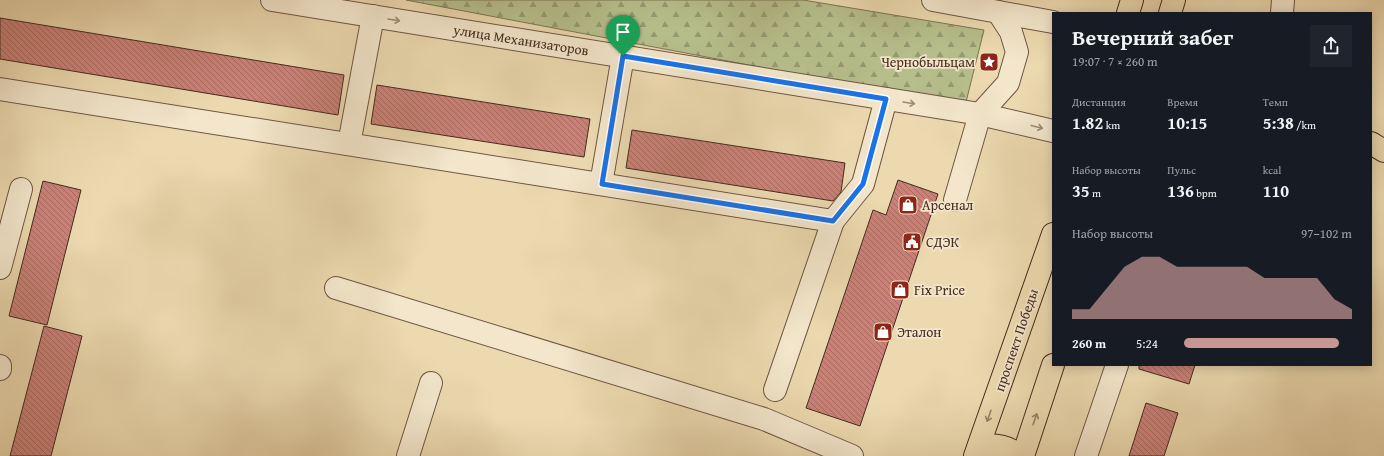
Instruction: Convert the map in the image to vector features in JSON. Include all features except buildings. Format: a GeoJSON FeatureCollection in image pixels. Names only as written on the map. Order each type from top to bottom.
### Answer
{"type":"FeatureCollection","features":[{"type":"Feature","properties":{"kind":"main road"},"geometry":{"type":"LineString","coordinates":[[1128,12],[1132,0]]}},
{"type":"Feature","properties":{"kind":"main road"},"geometry":{"type":"LineString","coordinates":[[1170,12],[1174,0]]}},
{"type":"Feature","properties":{"kind":"main road"},"geometry":{"type":"LineString","coordinates":[[1372,144],[1384,151]]}},
{"type":"Feature","properties":{"kind":"main road","name":"проспект Победы"},"geometry":{"type":"LineString","coordinates":[[977,451],[1052,237]]}},
{"type":"Feature","properties":{"kind":"main road"},"geometry":{"type":"LineString","coordinates":[[1023,456],[1053,366]]}},
{"type":"Feature","properties":{"kind":"main road","name":"проспект Победы"},"geometry":{"type":"LineString","coordinates":[[977,451],[990,444],[1004,446],[1014,451],[1019,456]]}},
{"type":"Feature","properties":{"kind":"street","name":"улица Механизаторов"},"geometry":{"type":"LineString","coordinates":[[272,0],[980,114],[1052,131]]}},
{"type":"Feature","properties":{"kind":"street"},"geometry":{"type":"LineString","coordinates":[[933,0],[1052,22]]}},
{"type":"Feature","properties":{"kind":"street"},"geometry":{"type":"LineString","coordinates":[[1282,12],[1283,0]]}},
{"type":"Feature","properties":{"kind":"street"},"geometry":{"type":"LineString","coordinates":[[955,200],[980,114],[1008,83],[1017,52],[1011,32],[998,12]]}},
{"type":"Feature","properties":{"kind":"street"},"geometry":{"type":"LineString","coordinates":[[349,144],[373,16]]}},
{"type":"Feature","properties":{"kind":"street"},"geometry":{"type":"LineString","coordinates":[[602,184],[623,56]]}},
{"type":"Feature","properties":{"kind":"street"},"geometry":{"type":"LineString","coordinates":[[0,88],[833,221]]}},
{"type":"Feature","properties":{"kind":"street"},"geometry":{"type":"LineString","coordinates":[[775,390],[833,221],[863,184],[886,99]]}},
{"type":"Feature","properties":{"kind":"street"},"geometry":{"type":"LineString","coordinates":[[0,268],[3,238],[21,189]]}},
{"type":"Feature","properties":{"kind":"street"},"geometry":{"type":"LineString","coordinates":[[336,288],[764,419],[852,456]]}},
{"type":"Feature","properties":{"kind":"street"},"geometry":{"type":"LineString","coordinates":[[1086,456],[1116,366]]}},
{"type":"Feature","properties":{"kind":"street"},"geometry":{"type":"LineString","coordinates":[[408,456],[431,383]]}},
{"type":"Feature","properties":{"kind":"green space"},"geometry":{"type":"Polygon","coordinates":[[[406,0],[803,0],[984,30],[965,106],[406,0]]]}},
{"type":"Feature","properties":{"kind":"place","name":"Чернобыльцам"},"geometry":{"type":"Point","coordinates":[989,62]}},
{"type":"Feature","properties":{"kind":"place","name":"Арсенал"},"geometry":{"type":"Point","coordinates":[908,205]}},
{"type":"Feature","properties":{"kind":"place","name":"СДЭК"},"geometry":{"type":"Point","coordinates":[912,242]}},
{"type":"Feature","properties":{"kind":"place","name":"Fix Price"},"geometry":{"type":"Point","coordinates":[900,290]}},
{"type":"Feature","properties":{"kind":"place","name":"Эталон"},"geometry":{"type":"Point","coordinates":[883,332]}},
{"type":"Feature","properties":{"kind":"route"},"geometry":{"type":"LineString","coordinates":[[623,56],[886,99],[863,184],[833,221],[602,184],[623,56]]}}]}
